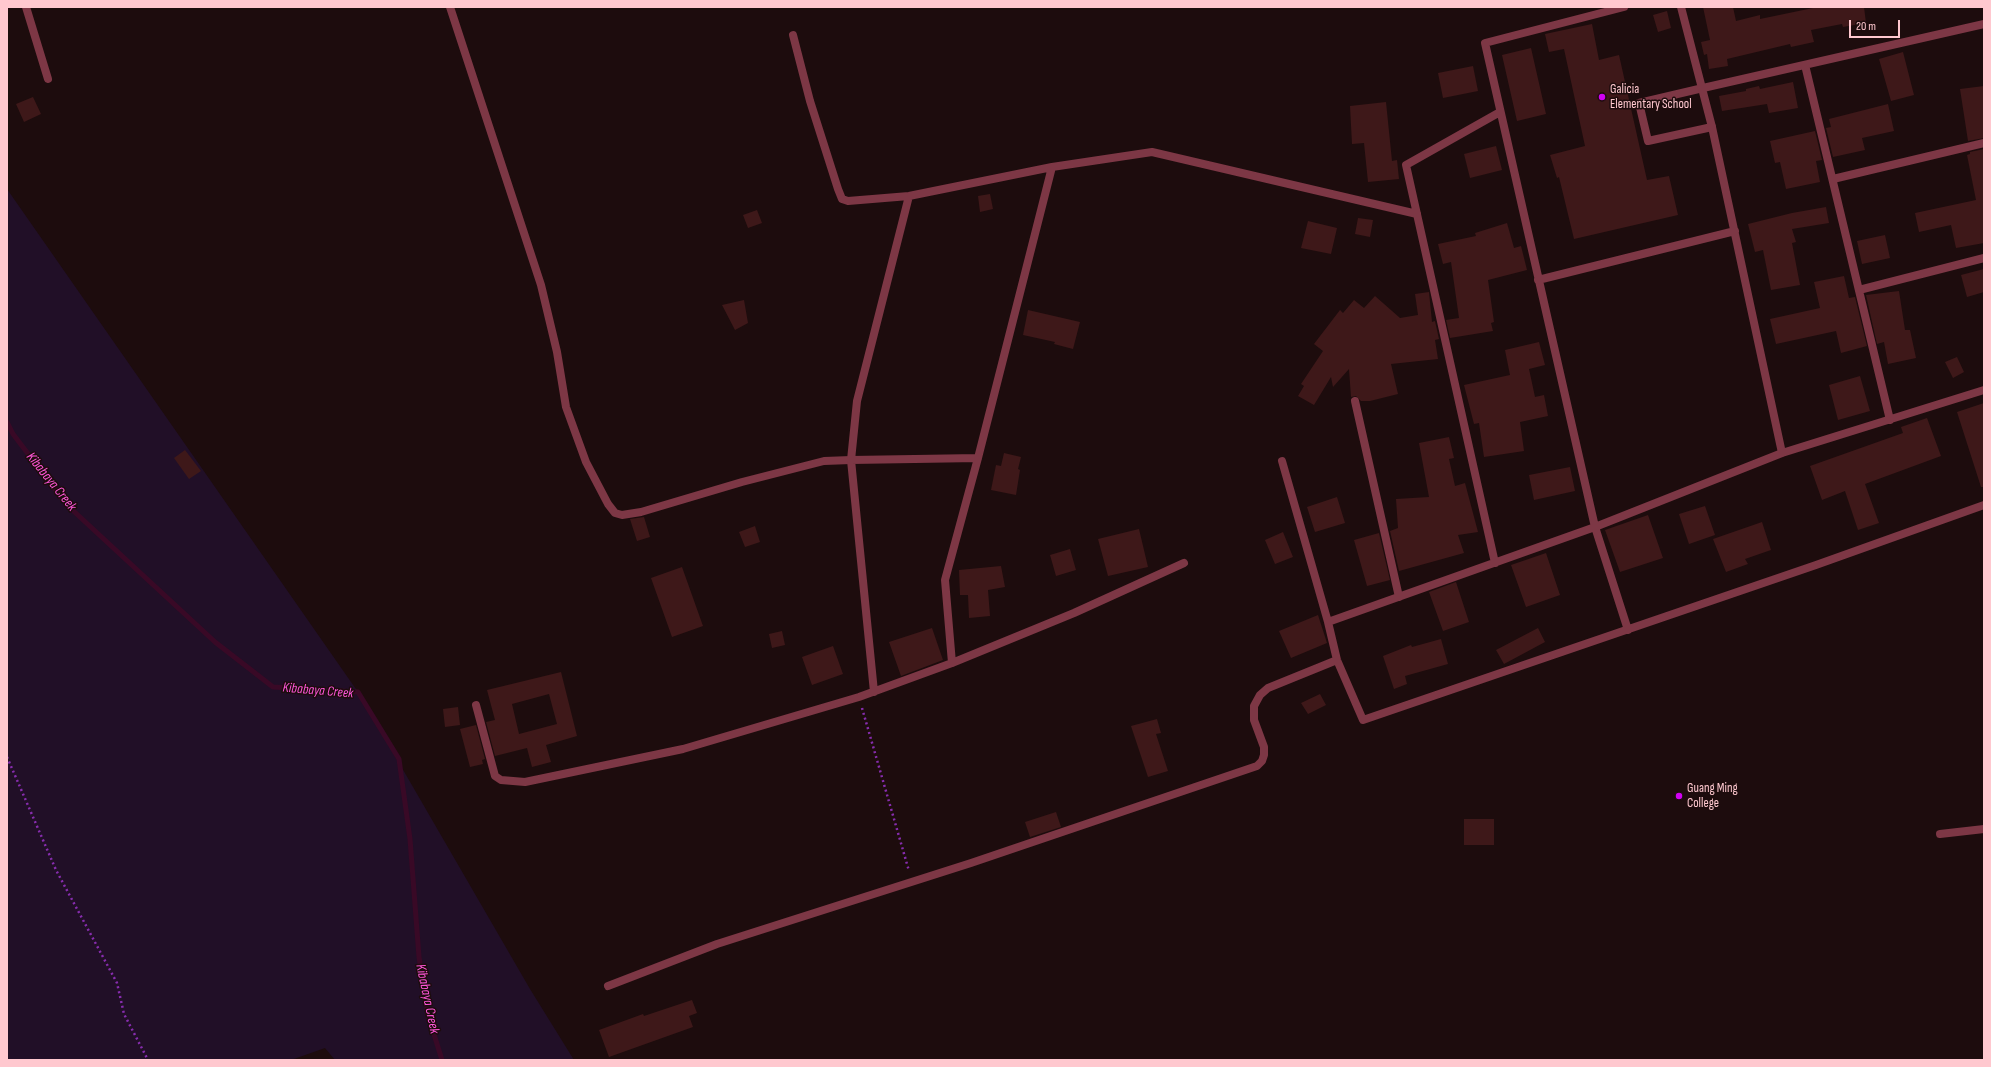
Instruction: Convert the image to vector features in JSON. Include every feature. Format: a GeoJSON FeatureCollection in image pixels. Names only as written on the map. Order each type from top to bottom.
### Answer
{"type":"FeatureCollection","features":[{"type":"Feature","properties":{"kind":"street"},"geometry":{"type":"LineString","coordinates":[[26,7],[48,79]]}},
{"type":"Feature","properties":{"kind":"street"},"geometry":{"type":"LineString","coordinates":[[450,7],[542,285],[557,352],[566,407],[586,462],[608,504],[615,513],[622,515],[641,512],[742,482],[824,461],[978,458]]}},
{"type":"Feature","properties":{"kind":"street"},"geometry":{"type":"LineString","coordinates":[[1624,7],[1485,43],[1595,527],[1628,630]]}},
{"type":"Feature","properties":{"kind":"street"},"geometry":{"type":"LineString","coordinates":[[1681,7],[1712,127],[1782,453]]}},
{"type":"Feature","properties":{"kind":"street"},"geometry":{"type":"LineString","coordinates":[[1712,127],[1648,142],[1638,103],[1984,24]]}},
{"type":"Feature","properties":{"kind":"street"},"geometry":{"type":"LineString","coordinates":[[793,35],[810,101],[842,199],[848,201],[909,196],[1052,166],[1152,152],[1417,214]]}},
{"type":"Feature","properties":{"kind":"street"},"geometry":{"type":"LineString","coordinates":[[1805,65],[1890,420]]}},
{"type":"Feature","properties":{"kind":"street"},"geometry":{"type":"LineString","coordinates":[[1495,563],[1406,165],[1500,112]]}},
{"type":"Feature","properties":{"kind":"street"},"geometry":{"type":"LineString","coordinates":[[1833,179],[1984,143]]}},
{"type":"Feature","properties":{"kind":"street"},"geometry":{"type":"LineString","coordinates":[[952,664],[945,580],[978,458],[1052,166]]}},
{"type":"Feature","properties":{"kind":"street"},"geometry":{"type":"LineString","coordinates":[[874,692],[851,460],[857,401],[909,196]]}},
{"type":"Feature","properties":{"kind":"street"},"geometry":{"type":"LineString","coordinates":[[1538,280],[1734,231]]}},
{"type":"Feature","properties":{"kind":"street"},"geometry":{"type":"LineString","coordinates":[[1858,290],[1984,258]]}},
{"type":"Feature","properties":{"kind":"street"},"geometry":{"type":"LineString","coordinates":[[1328,622],[1595,527],[1782,453],[1984,390]]}},
{"type":"Feature","properties":{"kind":"street"},"geometry":{"type":"LineString","coordinates":[[1355,401],[1399,597]]}},
{"type":"Feature","properties":{"kind":"street"},"geometry":{"type":"LineString","coordinates":[[1282,461],[1328,622],[1337,660],[1363,720],[1816,565],[1984,505]]}},
{"type":"Feature","properties":{"kind":"street"},"geometry":{"type":"LineString","coordinates":[[476,705],[495,776],[500,780],[525,782],[682,749],[859,697],[952,664],[1074,613],[1184,563]]}},
{"type":"Feature","properties":{"kind":"street"},"geometry":{"type":"LineString","coordinates":[[608,986],[718,944],[971,863],[1257,766],[1262,761],[1264,755],[1264,747],[1254,720],[1254,706],[1260,695],[1268,688],[1337,660]]}},
{"type":"Feature","properties":{"kind":"street"},"geometry":{"type":"LineString","coordinates":[[1940,834],[1984,829]]}},
{"type":"Feature","properties":{"kind":"path"},"geometry":{"type":"LineString","coordinates":[[859,697],[911,881]]}},
{"type":"Feature","properties":{"kind":"path"},"geometry":{"type":"LineString","coordinates":[[7,757],[56,870],[117,983],[124,1014],[148,1060]]}},
{"type":"Feature","properties":{"kind":"shaded area"},"geometry":{"type":"Polygon","coordinates":[[[7,189],[358,692],[530,989],[574,1060],[335,1060],[325,1048],[291,1060],[7,1060],[7,189]]]}},
{"type":"Feature","properties":{"kind":"building"},"geometry":{"type":"Polygon","coordinates":[[[1703,7],[1733,7],[1736,21],[1760,15],[1760,19],[1813,7],[1864,7],[1866,23],[1843,27],[1842,24],[1811,30],[1814,42],[1791,47],[1790,44],[1727,59],[1728,66],[1709,69],[1707,54],[1704,55],[1701,42],[1710,40],[1703,7]]]}},
{"type":"Feature","properties":{"kind":"building"},"geometry":{"type":"Polygon","coordinates":[[[1667,11],[1671,28],[1658,32],[1653,15],[1667,11]]]}},
{"type":"Feature","properties":{"kind":"building"},"geometry":{"type":"Polygon","coordinates":[[[1592,24],[1599,60],[1619,55],[1647,180],[1669,176],[1678,215],[1574,239],[1559,177],[1557,178],[1550,155],[1585,146],[1564,49],[1549,52],[1545,34],[1592,24]]]}},
{"type":"Feature","properties":{"kind":"building"},"geometry":{"type":"Polygon","coordinates":[[[1531,48],[1546,114],[1517,121],[1502,55],[1531,48]]]}},
{"type":"Feature","properties":{"kind":"building"},"geometry":{"type":"Polygon","coordinates":[[[1903,52],[1914,95],[1891,101],[1879,59],[1903,52]]]}},
{"type":"Feature","properties":{"kind":"building"},"geometry":{"type":"Polygon","coordinates":[[[1473,66],[1478,91],[1443,98],[1438,73],[1473,66]]]}},
{"type":"Feature","properties":{"kind":"building"},"geometry":{"type":"Polygon","coordinates":[[[1793,82],[1798,108],[1769,113],[1767,104],[1722,111],[1719,96],[1746,91],[1746,89],[1759,86],[1760,89],[1793,82]]]}},
{"type":"Feature","properties":{"kind":"building"},"geometry":{"type":"Polygon","coordinates":[[[1984,86],[1984,138],[1968,141],[1960,89],[1984,86]]]}},
{"type":"Feature","properties":{"kind":"building"},"geometry":{"type":"Polygon","coordinates":[[[33,97],[41,114],[24,122],[16,104],[33,97]]]}},
{"type":"Feature","properties":{"kind":"building"},"geometry":{"type":"Polygon","coordinates":[[[1386,102],[1392,161],[1397,160],[1399,179],[1368,182],[1364,143],[1352,144],[1350,106],[1386,102]]]}},
{"type":"Feature","properties":{"kind":"building"},"geometry":{"type":"Polygon","coordinates":[[[1888,104],[1894,131],[1862,138],[1865,150],[1833,157],[1826,128],[1831,127],[1829,119],[1888,104]]]}},
{"type":"Feature","properties":{"kind":"building"},"geometry":{"type":"Polygon","coordinates":[[[1815,131],[1822,160],[1816,161],[1820,182],[1786,189],[1780,162],[1775,163],[1770,141],[1815,131]]]}},
{"type":"Feature","properties":{"kind":"building"},"geometry":{"type":"Polygon","coordinates":[[[1496,146],[1502,170],[1470,178],[1464,154],[1496,146]]]}},
{"type":"Feature","properties":{"kind":"building"},"geometry":{"type":"Polygon","coordinates":[[[1984,149],[1984,243],[1956,248],[1951,225],[1919,232],[1915,213],[1976,200],[1967,155],[1970,154],[1970,152],[1984,149]]]}},
{"type":"Feature","properties":{"kind":"building"},"geometry":{"type":"Polygon","coordinates":[[[990,194],[993,209],[980,212],[978,196],[990,194]]]}},
{"type":"Feature","properties":{"kind":"building"},"geometry":{"type":"Polygon","coordinates":[[[1826,207],[1829,223],[1792,229],[1796,242],[1792,243],[1800,285],[1771,290],[1763,250],[1755,252],[1748,224],[1792,213],[1826,207]]]}},
{"type":"Feature","properties":{"kind":"building"},"geometry":{"type":"Polygon","coordinates":[[[757,210],[762,223],[748,228],[743,215],[757,210]]]}},
{"type":"Feature","properties":{"kind":"building"},"geometry":{"type":"Polygon","coordinates":[[[1358,218],[1373,220],[1370,237],[1355,234],[1358,218]]]}},
{"type":"Feature","properties":{"kind":"building"},"geometry":{"type":"Polygon","coordinates":[[[1308,221],[1337,228],[1331,254],[1301,248],[1308,221]]]}},
{"type":"Feature","properties":{"kind":"building"},"geometry":{"type":"Polygon","coordinates":[[[1507,223],[1514,248],[1521,246],[1527,270],[1488,280],[1494,322],[1491,323],[1493,331],[1450,338],[1446,320],[1459,318],[1451,262],[1443,264],[1438,244],[1476,236],[1475,233],[1507,223]]]}},
{"type":"Feature","properties":{"kind":"building"},"geometry":{"type":"Polygon","coordinates":[[[1885,235],[1890,258],[1862,264],[1857,241],[1885,235]]]}},
{"type":"Feature","properties":{"kind":"building"},"geometry":{"type":"Polygon","coordinates":[[[1984,269],[1984,292],[1967,297],[1961,275],[1984,269]]]}},
{"type":"Feature","properties":{"kind":"building"},"geometry":{"type":"Polygon","coordinates":[[[1844,276],[1849,298],[1855,297],[1867,346],[1841,353],[1836,331],[1776,344],[1770,319],[1820,308],[1814,282],[1844,276]]]}},
{"type":"Feature","properties":{"kind":"building"},"geometry":{"type":"Polygon","coordinates":[[[1899,291],[1905,330],[1910,330],[1916,358],[1888,364],[1884,342],[1877,344],[1866,295],[1899,291]]]}},
{"type":"Feature","properties":{"kind":"building"},"geometry":{"type":"Polygon","coordinates":[[[1429,292],[1432,322],[1435,321],[1439,339],[1435,340],[1438,359],[1391,364],[1398,394],[1370,401],[1361,401],[1356,396],[1351,397],[1349,369],[1333,387],[1331,377],[1314,405],[1298,396],[1304,386],[1301,384],[1323,351],[1314,344],[1340,310],[1343,313],[1354,300],[1364,308],[1375,296],[1400,318],[1418,315],[1415,294],[1429,292]]]}},
{"type":"Feature","properties":{"kind":"building"},"geometry":{"type":"Polygon","coordinates":[[[744,300],[748,323],[735,330],[722,305],[744,300]]]}},
{"type":"Feature","properties":{"kind":"building"},"geometry":{"type":"Polygon","coordinates":[[[1028,310],[1080,322],[1073,349],[1054,344],[1055,342],[1023,335],[1028,310]]]}},
{"type":"Feature","properties":{"kind":"building"},"geometry":{"type":"Polygon","coordinates":[[[1539,342],[1545,365],[1529,369],[1535,397],[1544,395],[1548,416],[1520,422],[1524,451],[1484,457],[1479,423],[1474,424],[1464,385],[1510,375],[1505,350],[1539,342]]]}},
{"type":"Feature","properties":{"kind":"building"},"geometry":{"type":"Polygon","coordinates":[[[1957,357],[1964,372],[1953,378],[1945,362],[1957,357]]]}},
{"type":"Feature","properties":{"kind":"building"},"geometry":{"type":"Polygon","coordinates":[[[1860,376],[1870,411],[1838,420],[1829,385],[1860,376]]]}},
{"type":"Feature","properties":{"kind":"building"},"geometry":{"type":"Polygon","coordinates":[[[1984,403],[1984,487],[1981,487],[1957,412],[1984,403]]]}},
{"type":"Feature","properties":{"kind":"building"},"geometry":{"type":"Polygon","coordinates":[[[1927,418],[1941,456],[1865,484],[1879,523],[1858,530],[1845,491],[1822,500],[1810,466],[1903,433],[1901,427],[1927,418]]]}},
{"type":"Feature","properties":{"kind":"building"},"geometry":{"type":"Polygon","coordinates":[[[1449,437],[1454,458],[1449,459],[1455,486],[1465,483],[1478,532],[1458,535],[1464,553],[1399,571],[1390,531],[1398,528],[1396,499],[1429,497],[1419,443],[1449,437]]]}},
{"type":"Feature","properties":{"kind":"building"},"geometry":{"type":"Polygon","coordinates":[[[185,450],[201,471],[189,479],[174,458],[185,450]]]}},
{"type":"Feature","properties":{"kind":"building"},"geometry":{"type":"Polygon","coordinates":[[[1004,453],[1021,457],[1018,469],[1020,470],[1016,495],[991,490],[996,465],[1001,466],[1004,453]]]}},
{"type":"Feature","properties":{"kind":"building"},"geometry":{"type":"Polygon","coordinates":[[[1570,467],[1575,491],[1534,500],[1529,475],[1570,467]]]}},
{"type":"Feature","properties":{"kind":"building"},"geometry":{"type":"Polygon","coordinates":[[[1337,497],[1345,523],[1315,532],[1307,507],[1337,497]]]}},
{"type":"Feature","properties":{"kind":"building"},"geometry":{"type":"Polygon","coordinates":[[[1705,506],[1715,535],[1689,544],[1679,514],[1705,506]]]}},
{"type":"Feature","properties":{"kind":"building"},"geometry":{"type":"Polygon","coordinates":[[[1648,515],[1663,558],[1620,572],[1605,530],[1648,515]]]}},
{"type":"Feature","properties":{"kind":"building"},"geometry":{"type":"Polygon","coordinates":[[[644,517],[650,537],[637,541],[630,519],[644,517]]]}},
{"type":"Feature","properties":{"kind":"building"},"geometry":{"type":"Polygon","coordinates":[[[1762,522],[1771,550],[1745,559],[1748,564],[1726,572],[1713,539],[1762,522]]]}},
{"type":"Feature","properties":{"kind":"building"},"geometry":{"type":"Polygon","coordinates":[[[755,526],[760,542],[745,547],[739,532],[755,526]]]}},
{"type":"Feature","properties":{"kind":"building"},"geometry":{"type":"Polygon","coordinates":[[[1139,529],[1148,567],[1108,576],[1098,539],[1139,529]]]}},
{"type":"Feature","properties":{"kind":"building"},"geometry":{"type":"Polygon","coordinates":[[[1283,532],[1293,557],[1275,564],[1265,540],[1283,532]]]}},
{"type":"Feature","properties":{"kind":"building"},"geometry":{"type":"Polygon","coordinates":[[[1379,533],[1390,580],[1367,586],[1354,540],[1379,533]]]}},
{"type":"Feature","properties":{"kind":"building"},"geometry":{"type":"Polygon","coordinates":[[[1070,549],[1076,570],[1056,576],[1050,555],[1070,549]]]}},
{"type":"Feature","properties":{"kind":"building"},"geometry":{"type":"Polygon","coordinates":[[[1546,553],[1560,595],[1526,607],[1511,565],[1546,553]]]}},
{"type":"Feature","properties":{"kind":"building"},"geometry":{"type":"Polygon","coordinates":[[[1001,566],[1005,587],[988,590],[990,616],[969,618],[968,595],[960,595],[959,570],[1001,566]]]}},
{"type":"Feature","properties":{"kind":"building"},"geometry":{"type":"Polygon","coordinates":[[[682,567],[703,626],[672,637],[651,578],[682,567]]]}},
{"type":"Feature","properties":{"kind":"building"},"geometry":{"type":"Polygon","coordinates":[[[1456,582],[1469,622],[1443,631],[1429,592],[1456,582]]]}},
{"type":"Feature","properties":{"kind":"building"},"geometry":{"type":"Polygon","coordinates":[[[1318,615],[1327,643],[1291,658],[1279,631],[1318,615]]]}},
{"type":"Feature","properties":{"kind":"building"},"geometry":{"type":"Polygon","coordinates":[[[932,628],[943,660],[901,676],[889,642],[932,628]]]}},
{"type":"Feature","properties":{"kind":"building"},"geometry":{"type":"Polygon","coordinates":[[[1538,628],[1545,642],[1504,664],[1496,650],[1538,628]]]}},
{"type":"Feature","properties":{"kind":"building"},"geometry":{"type":"Polygon","coordinates":[[[782,631],[785,645],[772,648],[769,634],[782,631]]]}},
{"type":"Feature","properties":{"kind":"building"},"geometry":{"type":"Polygon","coordinates":[[[1441,639],[1448,664],[1405,676],[1407,684],[1394,689],[1383,656],[1411,645],[1412,647],[1441,639]]]}},
{"type":"Feature","properties":{"kind":"building"},"geometry":{"type":"Polygon","coordinates":[[[833,646],[843,674],[812,685],[802,657],[833,646]]]}},
{"type":"Feature","properties":{"kind":"building"},"geometry":{"type":"Polygon","coordinates":[[[561,672],[577,736],[546,745],[551,762],[532,767],[527,748],[495,756],[486,722],[495,720],[487,690],[561,672]],[[549,694],[512,704],[519,734],[557,724],[549,694]]]}},
{"type":"Feature","properties":{"kind":"building"},"geometry":{"type":"Polygon","coordinates":[[[1320,694],[1326,705],[1308,714],[1301,703],[1320,694]]]}},
{"type":"Feature","properties":{"kind":"building"},"geometry":{"type":"Polygon","coordinates":[[[458,707],[460,725],[445,727],[443,709],[458,707]]]}},
{"type":"Feature","properties":{"kind":"building"},"geometry":{"type":"Polygon","coordinates":[[[1157,719],[1161,733],[1156,734],[1168,771],[1148,777],[1131,726],[1157,719]]]}},
{"type":"Feature","properties":{"kind":"building"},"geometry":{"type":"Polygon","coordinates":[[[476,725],[485,759],[482,760],[483,764],[470,767],[460,729],[476,725]]]}},
{"type":"Feature","properties":{"kind":"building"},"geometry":{"type":"Polygon","coordinates":[[[1056,812],[1061,827],[1030,837],[1025,822],[1056,812]]]}},
{"type":"Feature","properties":{"kind":"building"},"geometry":{"type":"Polygon","coordinates":[[[1464,819],[1494,819],[1494,845],[1464,845],[1464,819]]]}},
{"type":"Feature","properties":{"kind":"building"},"geometry":{"type":"Polygon","coordinates":[[[692,1000],[697,1013],[689,1016],[693,1027],[609,1057],[599,1030],[643,1014],[644,1016],[692,1000]]]}},
{"type":"Feature","properties":{"kind":"waterway","name":"Kibabaya Creek"},"geometry":{"type":"LineString","coordinates":[[7,422],[13,434],[67,505],[215,642],[273,687],[358,692],[399,759],[410,839],[419,957],[428,1015],[442,1060]]}},
{"type":"Feature","properties":{"kind":"place","name":"Galicia Elementary School"},"geometry":{"type":"Point","coordinates":[1602,97]}},
{"type":"Feature","properties":{"kind":"place","name":"Guang Ming College"},"geometry":{"type":"Point","coordinates":[1679,796]}}]}
